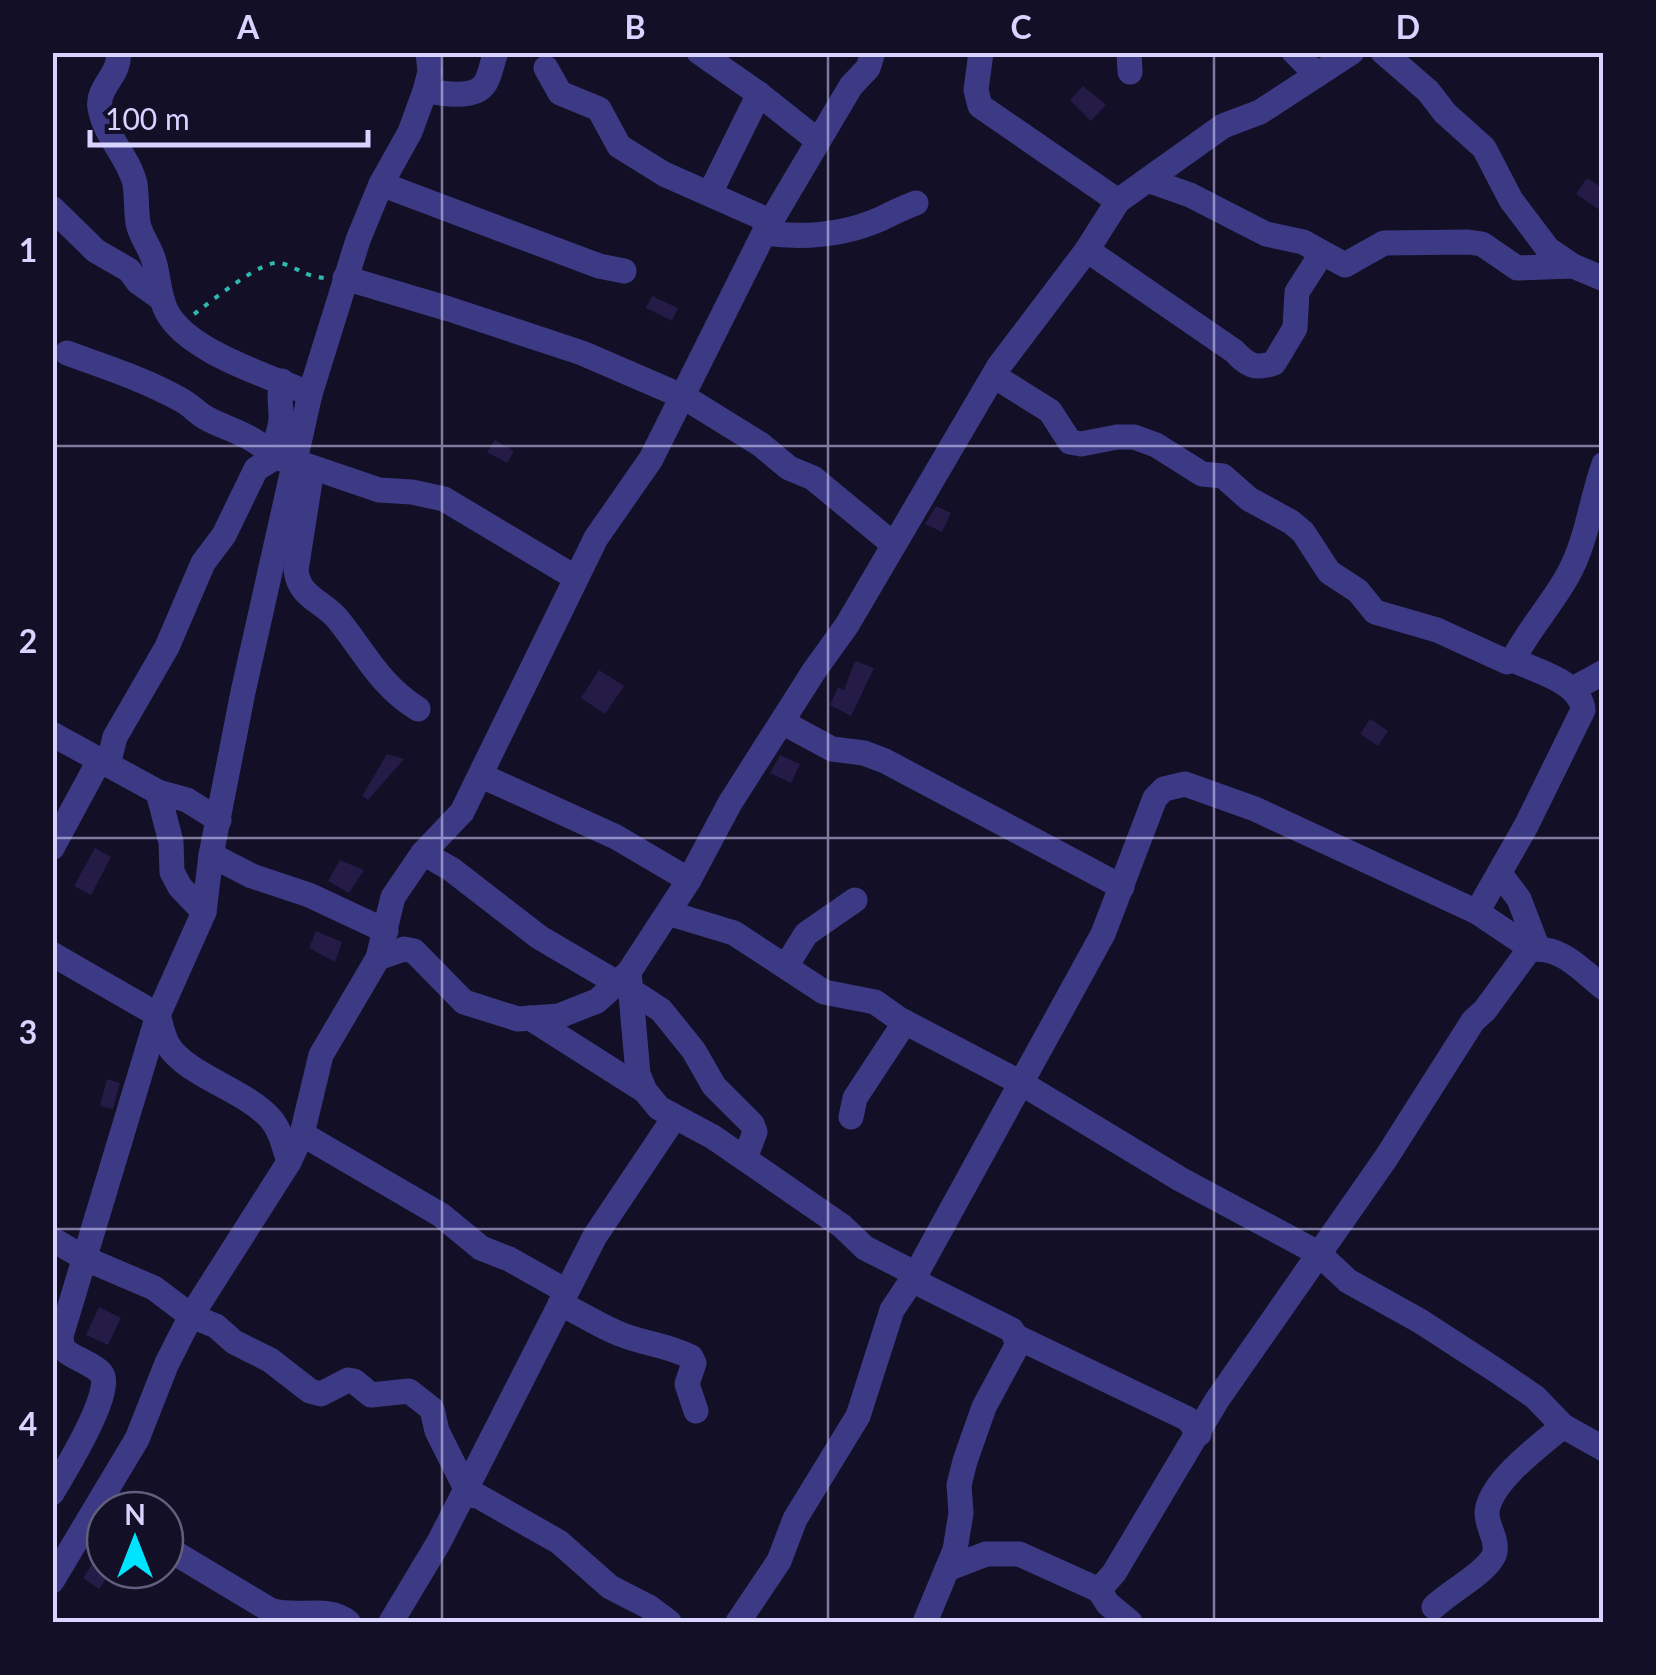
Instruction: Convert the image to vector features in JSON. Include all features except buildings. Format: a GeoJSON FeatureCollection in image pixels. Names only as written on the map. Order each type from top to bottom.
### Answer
{"type":"FeatureCollection","features":[{"type":"Feature","properties":{"kind":"street"},"geometry":{"type":"LineString","coordinates":[[118,52],[120,66],[101,94],[99,106],[115,149],[134,181],[138,225],[154,259],[168,310]]}},
{"type":"Feature","properties":{"kind":"street"},"geometry":{"type":"LineString","coordinates":[[56,1480],[98,1406],[105,1386],[100,1371],[72,1358],[62,1348],[61,1336],[158,1014],[204,912],[242,692],[310,394],[345,278],[381,184],[410,132],[425,91],[430,72],[428,52]]}},
{"type":"Feature","properties":{"kind":"street"},"geometry":{"type":"LineString","coordinates":[[425,91],[450,95],[479,90],[487,80],[496,52]]}},
{"type":"Feature","properties":{"kind":"street"},"geometry":{"type":"LineString","coordinates":[[699,52],[817,140]]}},
{"type":"Feature","properties":{"kind":"street"},"geometry":{"type":"LineString","coordinates":[[112,1490],[191,1316],[289,1162],[302,1134],[321,1055],[378,958],[393,897],[424,853],[462,812],[596,538],[652,459],[768,227],[817,140],[851,86],[868,68],[873,52]]}},
{"type":"Feature","properties":{"kind":"street"},"geometry":{"type":"LineString","coordinates":[[981,52],[976,90],[980,106],[1118,201]]}},
{"type":"Feature","properties":{"kind":"street"},"geometry":{"type":"LineString","coordinates":[[1294,52],[1317,75]]}},
{"type":"Feature","properties":{"kind":"street"},"geometry":{"type":"LineString","coordinates":[[378,958],[404,949],[414,951],[464,1002],[518,1019],[559,1016],[597,1001],[625,982],[689,880],[730,803],[847,625],[994,376],[1088,250],[1118,201],[1150,181],[1188,148],[1223,126],[1260,112],[1352,52]]}},
{"type":"Feature","properties":{"kind":"street"},"geometry":{"type":"LineString","coordinates":[[1383,52],[1484,148],[1510,200],[1548,249],[1593,270]]}},
{"type":"Feature","properties":{"kind":"street"},"geometry":{"type":"LineString","coordinates":[[546,68],[560,93],[599,109],[619,146],[664,174],[710,193],[768,227],[797,237],[831,232],[878,220],[916,204]]}},
{"type":"Feature","properties":{"kind":"street"},"geometry":{"type":"LineString","coordinates":[[710,193],[759,94]]}},
{"type":"Feature","properties":{"kind":"street"},"geometry":{"type":"LineString","coordinates":[[1150,181],[1266,234],[1303,242],[1345,265],[1384,244],[1468,242],[1482,244],[1517,268],[1593,270]]}},
{"type":"Feature","properties":{"kind":"street"},"geometry":{"type":"LineString","coordinates":[[381,184],[599,266],[624,271]]}},
{"type":"Feature","properties":{"kind":"street"},"geometry":{"type":"LineString","coordinates":[[52,208],[96,252],[129,270],[205,347],[310,394]]}},
{"type":"Feature","properties":{"kind":"street"},"geometry":{"type":"LineString","coordinates":[[1088,250],[1234,351],[1246,364],[1256,367],[1274,363],[1295,328],[1297,292],[1322,253]]}},
{"type":"Feature","properties":{"kind":"street"},"geometry":{"type":"LineString","coordinates":[[345,278],[450,308],[582,353],[684,398],[760,444],[789,468],[813,478],[893,544]]}},
{"type":"Feature","properties":{"kind":"street"},"geometry":{"type":"LineString","coordinates":[[66,352],[139,380],[186,403],[200,416],[227,430],[249,435],[293,463],[379,490],[444,499],[576,578]]}},
{"type":"Feature","properties":{"kind":"street"},"geometry":{"type":"LineString","coordinates":[[994,376],[1050,411],[1070,442],[1134,437],[1156,445],[1202,474],[1224,476],[1249,499],[1303,532],[1329,572],[1358,592],[1375,612],[1436,630],[1501,661],[1513,660],[1572,688],[1582,698],[1583,710],[1477,912]]}},
{"type":"Feature","properties":{"kind":"street"},"geometry":{"type":"LineString","coordinates":[[282,382],[278,396],[282,418],[272,444],[293,463],[298,581],[303,592],[339,619],[376,674],[418,709]]}},
{"type":"Feature","properties":{"kind":"street"},"geometry":{"type":"LineString","coordinates":[[52,848],[96,759],[115,738],[167,648],[203,562],[224,534],[256,469],[293,463]]}},
{"type":"Feature","properties":{"kind":"street"},"geometry":{"type":"LineString","coordinates":[[1513,660],[1568,576],[1582,546],[1604,464]]}},
{"type":"Feature","properties":{"kind":"street"},"geometry":{"type":"LineString","coordinates":[[1572,688],[1604,672]]}},
{"type":"Feature","properties":{"kind":"street"},"geometry":{"type":"LineString","coordinates":[[782,722],[832,749],[864,753],[885,761],[1122,886]]}},
{"type":"Feature","properties":{"kind":"street"},"geometry":{"type":"LineString","coordinates":[[52,734],[158,792],[187,800],[219,820]]}},
{"type":"Feature","properties":{"kind":"street"},"geometry":{"type":"LineString","coordinates":[[52,760],[96,759]]}},
{"type":"Feature","properties":{"kind":"street"},"geometry":{"type":"LineString","coordinates":[[482,776],[616,838],[689,880]]}},
{"type":"Feature","properties":{"kind":"street"},"geometry":{"type":"LineString","coordinates":[[738,1622],[779,1560],[795,1519],[858,1416],[892,1310],[1022,1084],[1102,934],[1155,798],[1164,788],[1185,784],[1340,846],[1477,912],[1534,950],[1565,954],[1604,988]]}},
{"type":"Feature","properties":{"kind":"street"},"geometry":{"type":"LineString","coordinates":[[158,792],[171,842],[172,872],[180,887],[204,912]]}},
{"type":"Feature","properties":{"kind":"street"},"geometry":{"type":"LineString","coordinates":[[424,853],[540,937],[625,982],[661,1010],[694,1051],[714,1086],[752,1124],[755,1132],[744,1158]]}},
{"type":"Feature","properties":{"kind":"street"},"geometry":{"type":"LineString","coordinates":[[211,855],[252,876],[309,895],[386,930]]}},
{"type":"Feature","properties":{"kind":"street"},"geometry":{"type":"LineString","coordinates":[[1500,874],[1519,899],[1534,950]]}},
{"type":"Feature","properties":{"kind":"street"},"geometry":{"type":"LineString","coordinates":[[786,966],[806,934],[855,900]]}},
{"type":"Feature","properties":{"kind":"street"},"geometry":{"type":"LineString","coordinates":[[668,913],[734,933],[824,992],[875,1002],[1180,1179],[1318,1253],[1348,1281],[1522,1388],[1563,1426],[1604,1449]]}},
{"type":"Feature","properties":{"kind":"street"},"geometry":{"type":"LineString","coordinates":[[1099,1590],[1114,1573],[1200,1421],[1386,1158],[1473,1021],[1534,950]]}},
{"type":"Feature","properties":{"kind":"street"},"geometry":{"type":"LineString","coordinates":[[52,954],[158,1014],[168,1046],[178,1056],[271,1119],[289,1162]]}},
{"type":"Feature","properties":{"kind":"street"},"geometry":{"type":"LineString","coordinates":[[625,982],[638,1074],[645,1092],[658,1108],[713,1136],[842,1226],[865,1248],[894,1262],[909,1278],[996,1321],[1017,1338],[1200,1421]]}},
{"type":"Feature","properties":{"kind":"street"},"geometry":{"type":"LineString","coordinates":[[530,1018],[645,1092]]}},
{"type":"Feature","properties":{"kind":"street"},"geometry":{"type":"LineString","coordinates":[[851,1116],[855,1098],[905,1022]]}},
{"type":"Feature","properties":{"kind":"street"},"geometry":{"type":"LineString","coordinates":[[391,1622],[471,1488],[497,1424],[595,1236],[674,1118]]}},
{"type":"Feature","properties":{"kind":"street"},"geometry":{"type":"LineString","coordinates":[[302,1134],[440,1215],[481,1248],[509,1259],[615,1332],[657,1342],[691,1357],[694,1363],[688,1384],[696,1411]]}},
{"type":"Feature","properties":{"kind":"street"},"geometry":{"type":"LineString","coordinates":[[52,1239],[86,1259],[154,1288],[191,1316],[216,1326],[234,1342],[270,1360],[310,1390],[322,1394],[348,1380],[370,1394],[409,1391],[432,1409],[437,1430],[471,1488],[559,1542],[610,1587],[669,1622]]}},
{"type":"Feature","properties":{"kind":"street"},"geometry":{"type":"LineString","coordinates":[[1292,1292],[1317,1284],[1348,1281]]}},
{"type":"Feature","properties":{"kind":"street"},"geometry":{"type":"LineString","coordinates":[[926,1622],[955,1550],[961,1513],[959,1485],[965,1461],[984,1408],[1015,1351],[1017,1338]]}},
{"type":"Feature","properties":{"kind":"street"},"geometry":{"type":"LineString","coordinates":[[1434,1607],[1492,1558],[1495,1544],[1487,1513],[1492,1498],[1509,1474],[1563,1426]]}},
{"type":"Feature","properties":{"kind":"street"},"geometry":{"type":"LineString","coordinates":[[52,1581],[85,1533]]}},
{"type":"Feature","properties":{"kind":"street"},"geometry":{"type":"LineString","coordinates":[[947,1568],[986,1554],[1019,1554],[1099,1590],[1108,1604],[1130,1622]]}},
{"type":"Feature","properties":{"kind":"street"},"geometry":{"type":"LineString","coordinates":[[185,1559],[270,1610],[293,1615],[338,1614],[348,1622]]}},
{"type":"Feature","properties":{"kind":"path"},"geometry":{"type":"LineString","coordinates":[[168,310],[194,314],[268,264],[282,263],[311,276],[345,278]]}}]}
